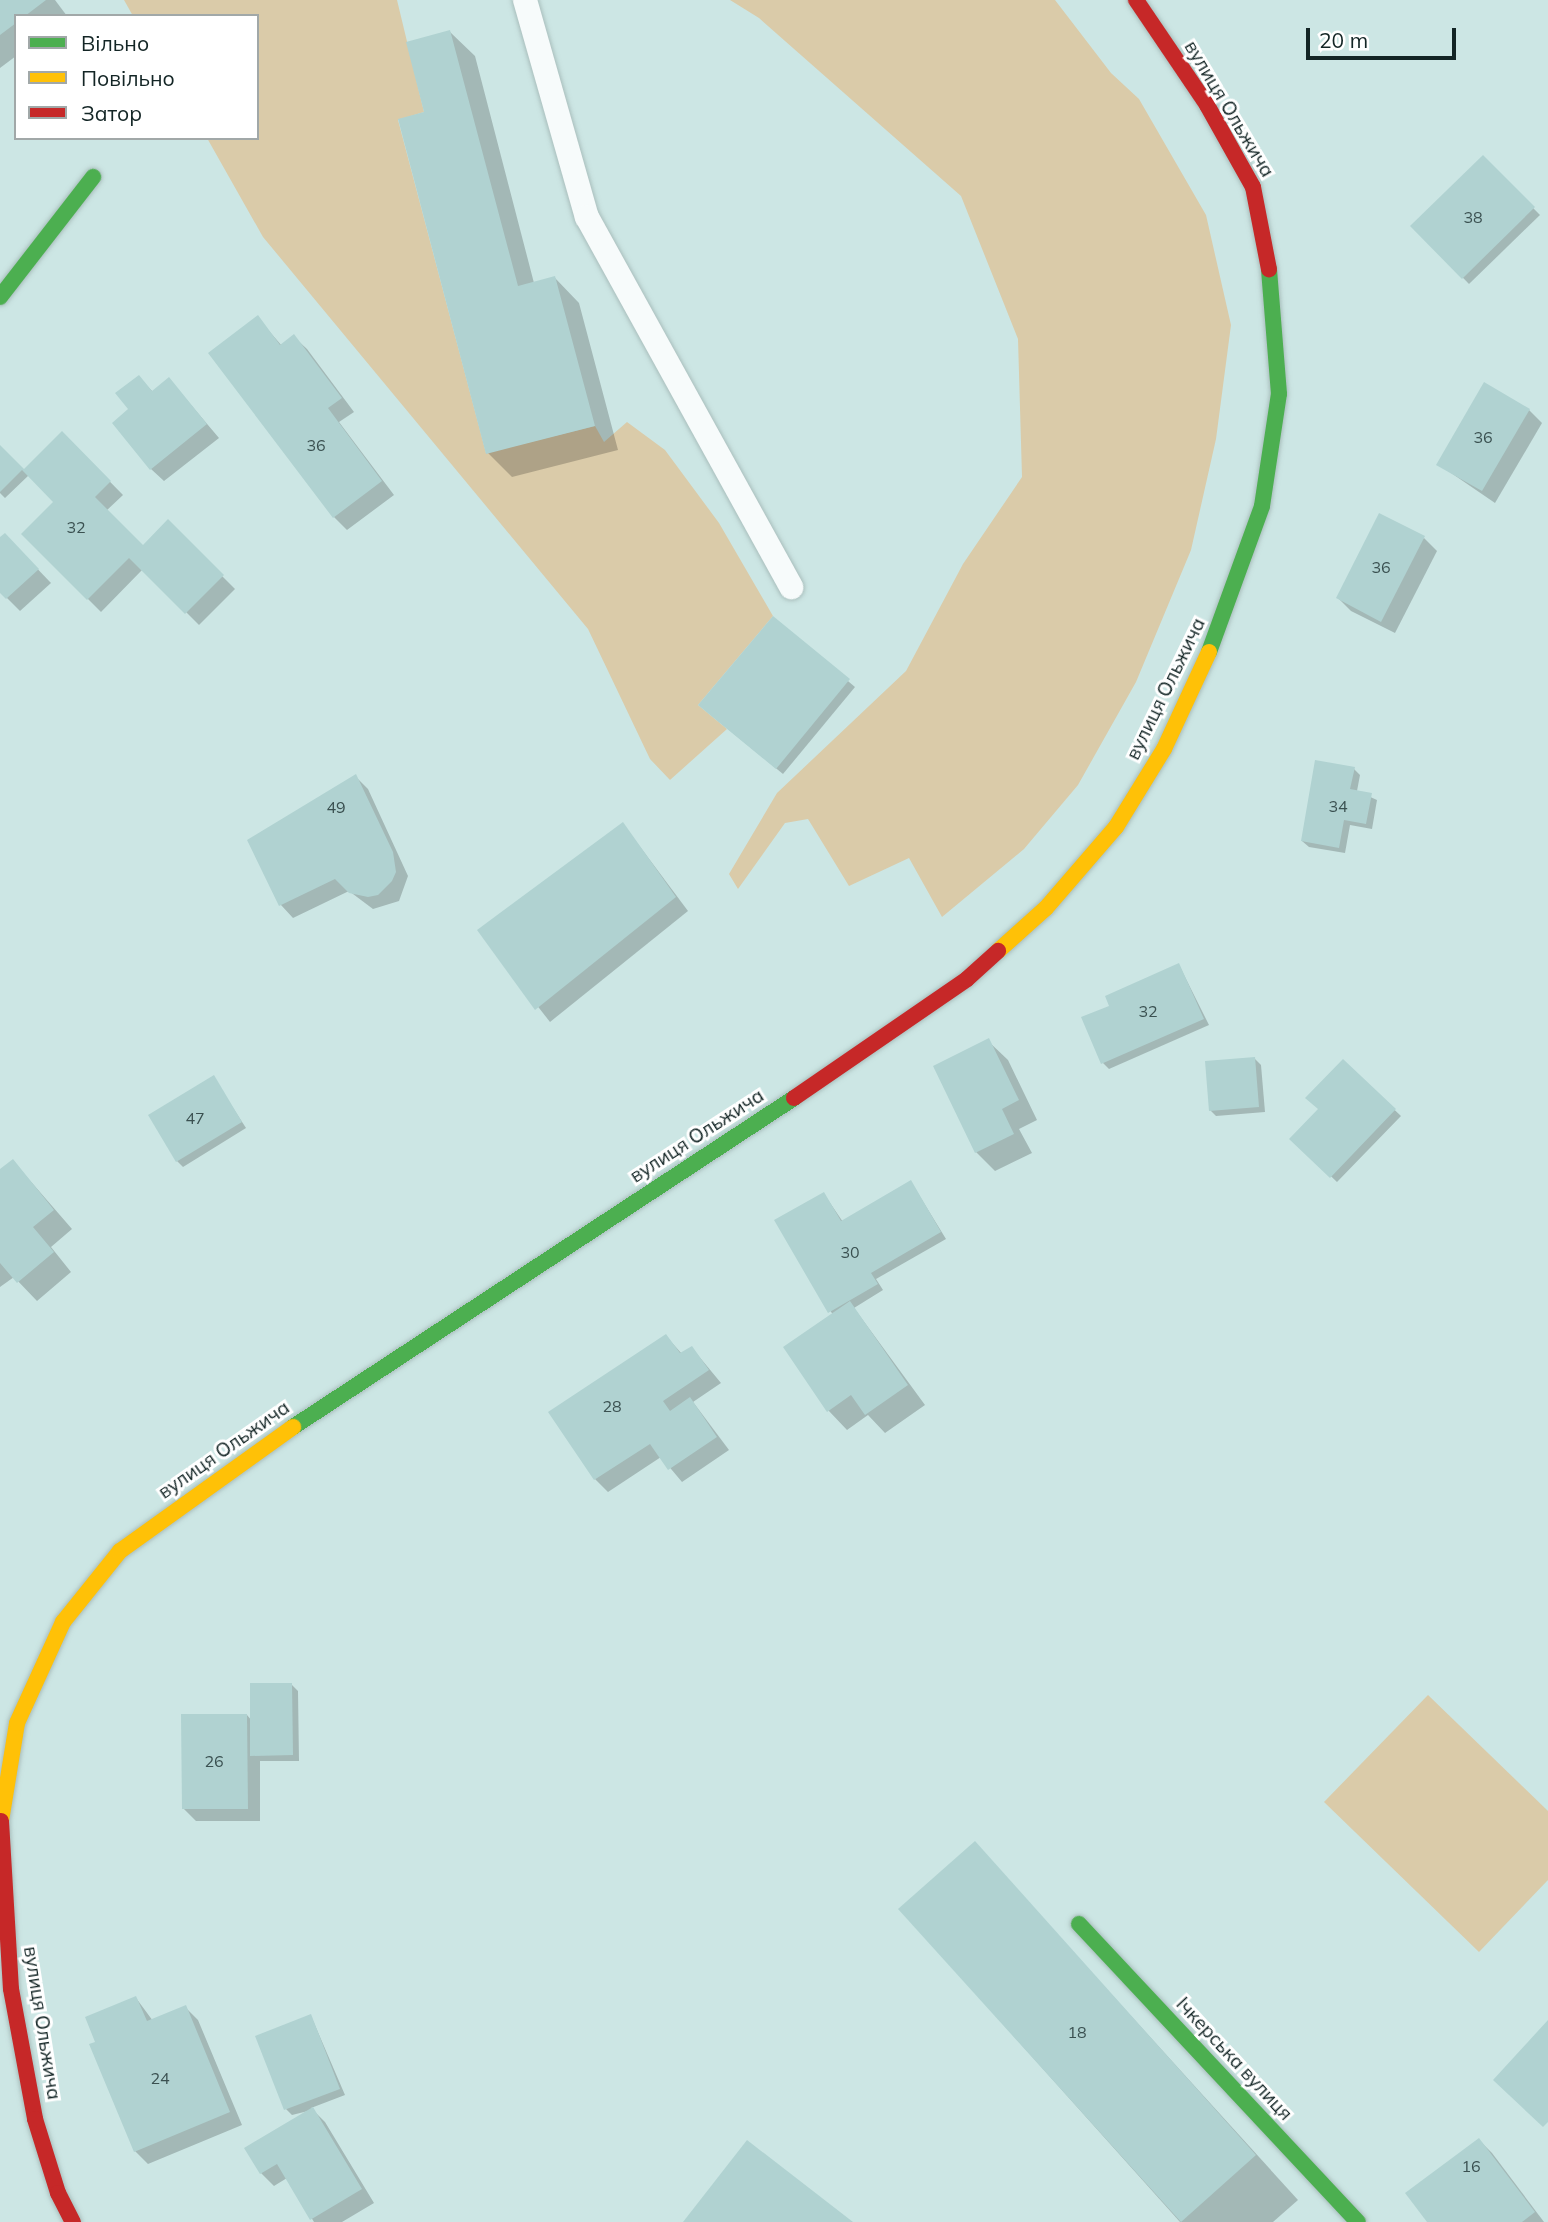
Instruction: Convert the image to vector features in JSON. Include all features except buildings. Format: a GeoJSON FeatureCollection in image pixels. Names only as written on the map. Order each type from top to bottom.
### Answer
{"type":"FeatureCollection","features":[{"type":"Feature","properties":{"kind":"main road","name":"вулиця Ольжича"},"geometry":{"type":"LineString","coordinates":[[73,2222],[58,2193],[35,2119],[18,2028],[11,1989],[0,1826],[18,1723],[63,1622],[120,1551],[254,1452],[822,1080],[967,979],[1046,908],[1116,827],[1164,749],[1219,630],[1262,506],[1279,394],[1272,286],[1253,187],[1206,105],[1136,0]]}},
{"type":"Feature","properties":{"kind":"main road"},"geometry":{"type":"LineString","coordinates":[[0,297],[93,177]]}},
{"type":"Feature","properties":{"kind":"main road","name":"Ічкерська вулиця"},"geometry":{"type":"LineString","coordinates":[[1079,1924],[1358,2222]]}},
{"type":"Feature","properties":{"kind":"lane"},"geometry":{"type":"LineString","coordinates":[[525,0],[587,217],[791,587]]}},
{"type":"Feature","properties":{"kind":"shaded area"},"geometry":{"type":"Polygon","coordinates":[[[124,0],[397,0],[424,112],[398,120],[486,453],[595,426],[604,442],[627,422],[665,450],[719,523],[773,616],[698,705],[727,729],[670,780],[650,759],[588,629],[263,237],[208,140],[259,140],[259,14],[132,14],[124,0]]]}},
{"type":"Feature","properties":{"kind":"shaded area"},"geometry":{"type":"Polygon","coordinates":[[[730,0],[1055,0],[1111,73],[1139,99],[1206,215],[1231,325],[1216,439],[1191,550],[1136,682],[1078,785],[1024,849],[942,917],[909,858],[849,886],[808,819],[785,823],[738,889],[729,874],[777,793],[906,671],[963,564],[1022,477],[1018,339],[961,196],[759,18],[730,0]]]}},
{"type":"Feature","properties":{"kind":"shaded area"},"geometry":{"type":"Polygon","coordinates":[[[1428,1695],[1548,1811],[1548,1880],[1479,1952],[1324,1802],[1428,1695]]]}},
{"type":"Feature","properties":{"kind":"traffic: fast"},"geometry":{"type":"LineString","coordinates":[[0,297],[93,177]]}},
{"type":"Feature","properties":{"kind":"traffic: fast"},"geometry":{"type":"LineString","coordinates":[[1209,652],[1262,506],[1279,394],[1269,269]]}},
{"type":"Feature","properties":{"kind":"traffic: fast"},"geometry":{"type":"LineString","coordinates":[[293,1427],[794,1098]]}},
{"type":"Feature","properties":{"kind":"traffic: fast"},"geometry":{"type":"LineString","coordinates":[[1079,1924],[1358,2222]]}},
{"type":"Feature","properties":{"kind":"traffic: slow"},"geometry":{"type":"LineString","coordinates":[[998,951],[1046,908],[1116,827],[1164,749],[1209,652]]}},
{"type":"Feature","properties":{"kind":"traffic: slow"},"geometry":{"type":"LineString","coordinates":[[1,1821],[17,1723],[63,1622],[120,1551],[293,1427]]}},
{"type":"Feature","properties":{"kind":"traffic: jam"},"geometry":{"type":"LineString","coordinates":[[1136,0],[1207,105],[1253,187],[1269,269]]}},
{"type":"Feature","properties":{"kind":"traffic: jam"},"geometry":{"type":"LineString","coordinates":[[794,1098],[967,979],[998,951]]}},
{"type":"Feature","properties":{"kind":"traffic: jam"},"geometry":{"type":"LineString","coordinates":[[1,1821],[11,1989],[35,2119],[58,2193],[73,2222]]}}]}
